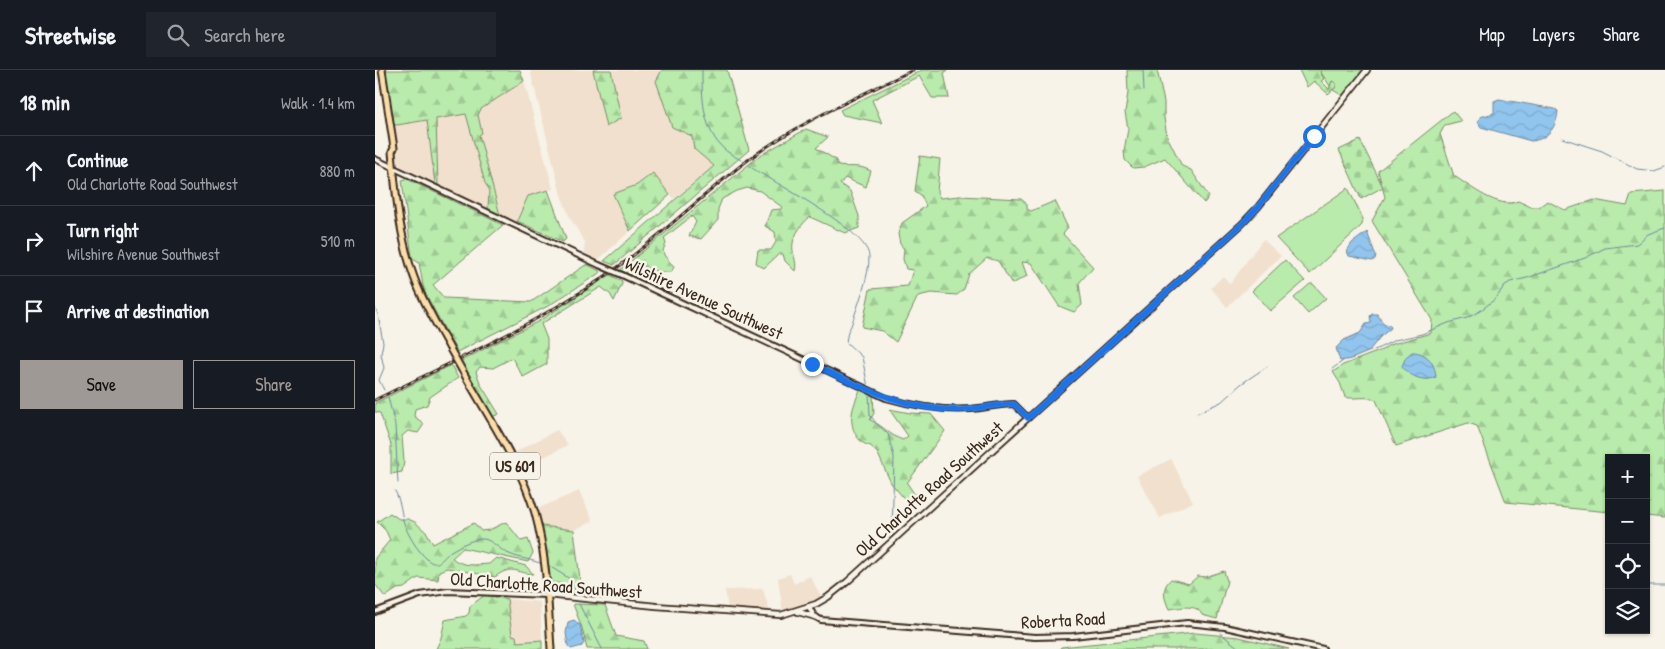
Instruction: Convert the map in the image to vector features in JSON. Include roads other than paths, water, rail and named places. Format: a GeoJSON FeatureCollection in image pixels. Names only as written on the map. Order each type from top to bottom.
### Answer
{"type":"FeatureCollection","features":[{"type":"Feature","properties":{"kind":"highway","name":"US 601"},"geometry":{"type":"LineString","coordinates":[[380,70],[403,237],[410,264],[426,304],[510,455],[527,492],[535,514],[543,547],[551,649]]}},
{"type":"Feature","properties":{"kind":"main road","name":"Old Charlotte Road Southwest"},"geometry":{"type":"LineString","coordinates":[[547,595],[744,614],[781,615],[809,607],[828,597],[847,582],[1242,224],[1258,207],[1367,70]]}},
{"type":"Feature","properties":{"kind":"main road"},"geometry":{"type":"LineString","coordinates":[[794,612],[803,612],[816,617]]}},
{"type":"Feature","properties":{"kind":"street","name":"Wilshire Avenue Southwest"},"geometry":{"type":"LineString","coordinates":[[375,159],[886,398],[942,409],[971,409],[1014,404],[1028,418]]}},
{"type":"Feature","properties":{"kind":"street","name":"Old Charlotte Road Southwest"},"geometry":{"type":"LineString","coordinates":[[375,612],[420,595],[448,591],[547,595]]}},
{"type":"Feature","properties":{"kind":"street"},"geometry":{"type":"LineString","coordinates":[[809,607],[816,617]]}},
{"type":"Feature","properties":{"kind":"street","name":"Roberta Road"},"geometry":{"type":"LineString","coordinates":[[816,617],[821,620],[1034,637],[1073,636],[1187,623],[1206,624],[1275,637],[1323,649]]}},
{"type":"Feature","properties":{"kind":"water"},"geometry":{"type":"Polygon","coordinates":[[[1499,99],[1555,109],[1558,111],[1556,122],[1550,132],[1542,138],[1531,141],[1481,127],[1478,122],[1480,117],[1494,113],[1494,101],[1499,99]]]}},
{"type":"Feature","properties":{"kind":"water"},"geometry":{"type":"Polygon","coordinates":[[[1367,232],[1376,256],[1375,259],[1372,261],[1349,256],[1347,251],[1352,243],[1367,232]]]}},
{"type":"Feature","properties":{"kind":"water"},"geometry":{"type":"Polygon","coordinates":[[[1377,314],[1384,324],[1390,325],[1391,328],[1381,336],[1368,352],[1340,361],[1336,348],[1344,340],[1360,333],[1366,324],[1371,323],[1370,316],[1377,314]]]}},
{"type":"Feature","properties":{"kind":"water"},"geometry":{"type":"Polygon","coordinates":[[[1412,352],[1422,354],[1429,359],[1434,367],[1436,377],[1431,379],[1417,378],[1405,370],[1402,366],[1406,357],[1412,352]]]}},
{"type":"Feature","properties":{"kind":"water"},"geometry":{"type":"Polygon","coordinates":[[[574,620],[580,625],[584,643],[582,646],[571,649],[568,646],[566,633],[568,622],[574,620]]]}},
{"type":"Feature","properties":{"kind":"waterway"},"geometry":{"type":"LineString","coordinates":[[702,70],[704,110],[710,129],[723,148],[741,160]]}},
{"type":"Feature","properties":{"kind":"waterway"},"geometry":{"type":"LineString","coordinates":[[1143,70],[1144,90]]}},
{"type":"Feature","properties":{"kind":"waterway"},"geometry":{"type":"LineString","coordinates":[[1562,138],[1602,151],[1637,169],[1654,171],[1665,167]]}},
{"type":"Feature","properties":{"kind":"waterway"},"geometry":{"type":"LineString","coordinates":[[749,166],[836,220],[853,233],[864,245],[869,256],[869,264],[860,301],[848,331],[846,342],[862,357],[868,387]]}},
{"type":"Feature","properties":{"kind":"waterway"},"geometry":{"type":"LineString","coordinates":[[1497,297],[1504,286],[1510,282],[1585,258],[1605,248],[1637,244],[1648,234],[1665,228]]}},
{"type":"Feature","properties":{"kind":"waterway"},"geometry":{"type":"LineString","coordinates":[[1368,352],[1395,340],[1422,334],[1448,323],[1467,318],[1480,311],[1495,299]]}},
{"type":"Feature","properties":{"kind":"waterway"},"geometry":{"type":"LineString","coordinates":[[375,308],[378,314],[383,343],[381,354],[384,368],[379,380],[384,390]]}},
{"type":"Feature","properties":{"kind":"waterway"},"geometry":{"type":"LineString","coordinates":[[1332,369],[1343,361]]}},
{"type":"Feature","properties":{"kind":"waterway"},"geometry":{"type":"LineString","coordinates":[[1197,413],[1221,402],[1241,384],[1268,366]]}},
{"type":"Feature","properties":{"kind":"waterway"},"geometry":{"type":"LineString","coordinates":[[869,393],[870,415],[888,434],[894,457],[892,538],[881,548]]}},
{"type":"Feature","properties":{"kind":"waterway"},"geometry":{"type":"LineString","coordinates":[[388,397],[395,425],[398,483]]}},
{"type":"Feature","properties":{"kind":"waterway"},"geometry":{"type":"LineString","coordinates":[[395,491],[403,520],[410,536],[420,551],[431,562],[437,563],[451,551],[467,543],[484,539],[511,555],[540,563]]}},
{"type":"Feature","properties":{"kind":"waterway"},"geometry":{"type":"LineString","coordinates":[[549,566],[570,579],[577,595]]}},
{"type":"Feature","properties":{"kind":"waterway"},"geometry":{"type":"LineString","coordinates":[[1650,585],[1665,585]]}},
{"type":"Feature","properties":{"kind":"waterway"},"geometry":{"type":"LineString","coordinates":[[579,604],[602,649]]}},
{"type":"Feature","properties":{"kind":"waterway"},"geometry":{"type":"LineString","coordinates":[[1220,633],[1240,649]]}},
{"type":"Feature","properties":{"kind":"railway"},"geometry":{"type":"LineString","coordinates":[[375,400],[547,313],[601,279],[639,251],[729,175],[767,147],[828,111],[913,70]]}}]}
